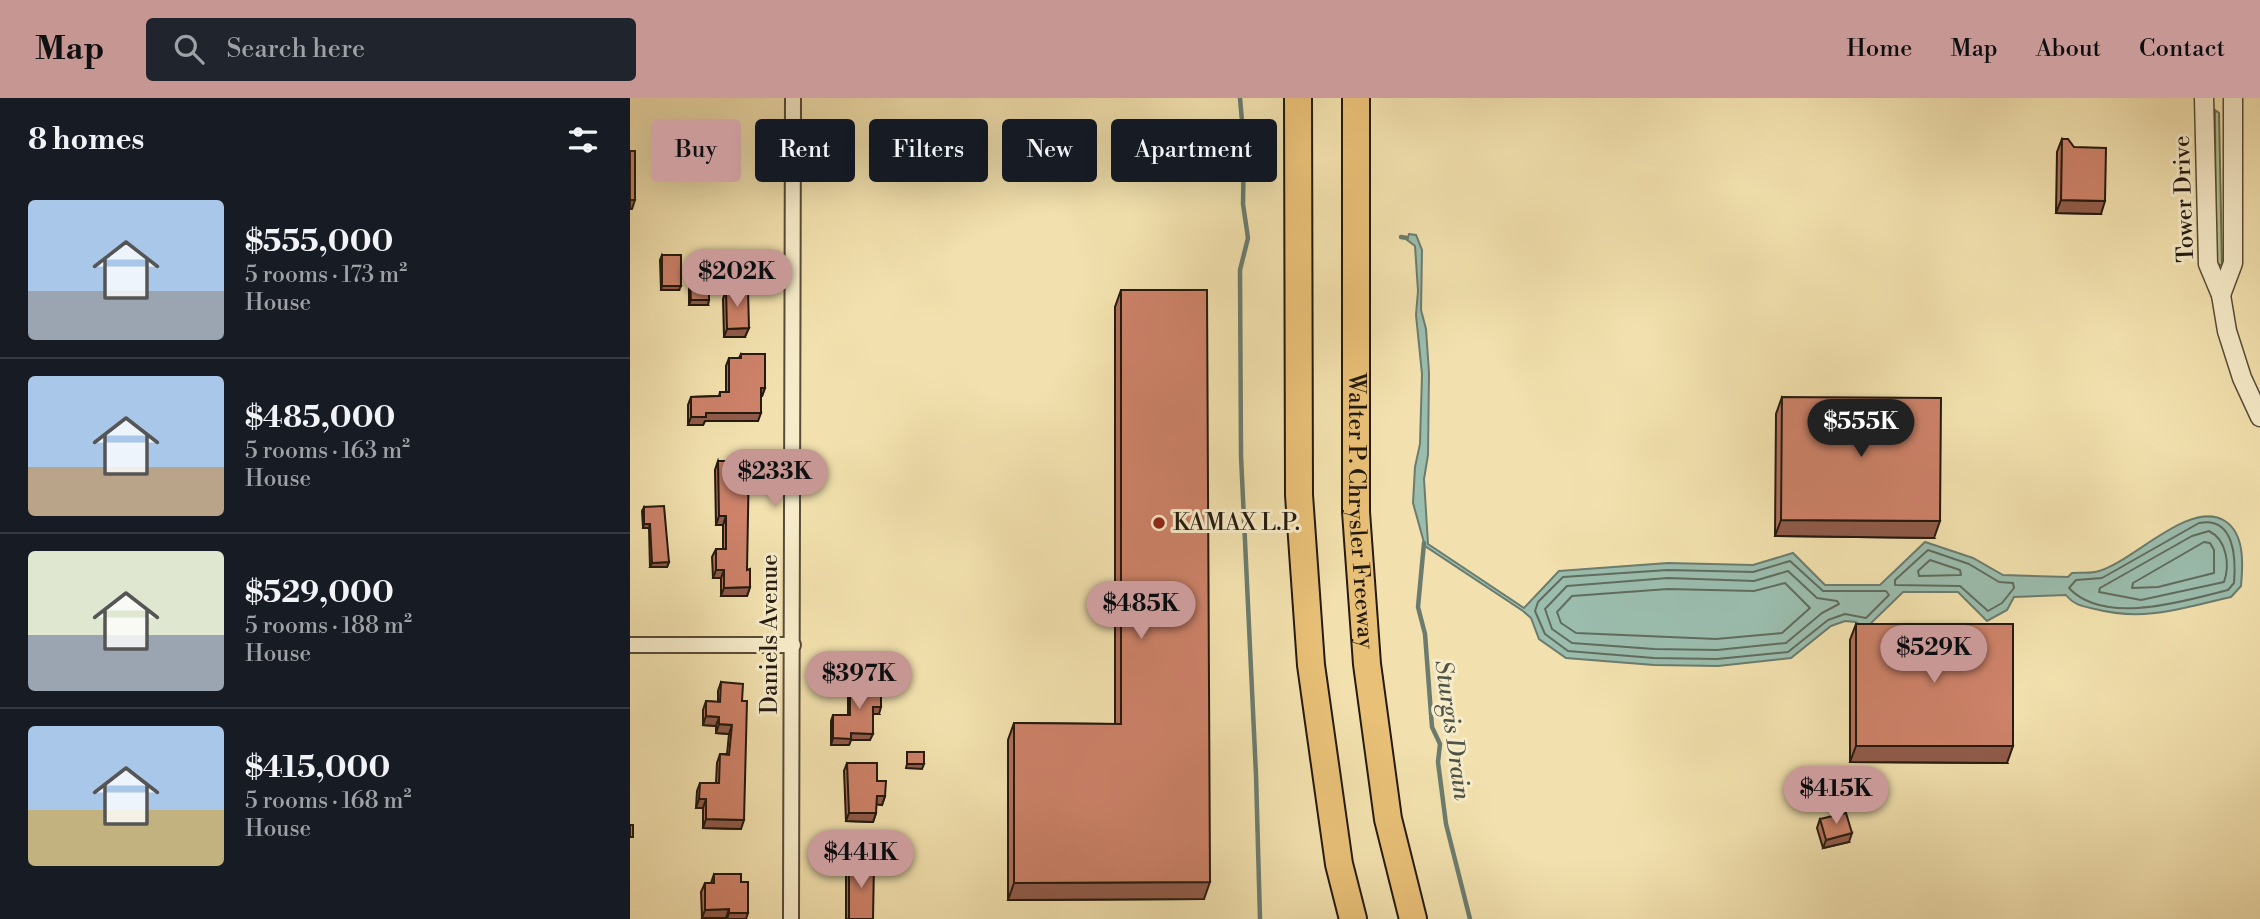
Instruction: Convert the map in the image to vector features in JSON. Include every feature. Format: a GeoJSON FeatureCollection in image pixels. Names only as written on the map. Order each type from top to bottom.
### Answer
{"type":"FeatureCollection","features":[{"type":"Feature","properties":{"kind":"highway"},"geometry":{"type":"LineString","coordinates":[[1298,98],[1299,495],[1311,665],[1339,864],[1353,919]]}},
{"type":"Feature","properties":{"kind":"highway","name":"Walter P. Chrysler Freeway"},"geometry":{"type":"LineString","coordinates":[[1356,98],[1356,512],[1367,664],[1388,820],[1413,919]]}},
{"type":"Feature","properties":{"kind":"street","name":"Daniels Avenue"},"geometry":{"type":"LineString","coordinates":[[791,919],[793,98]]}},
{"type":"Feature","properties":{"kind":"street","name":"Tower Drive"},"geometry":{"type":"LineString","coordinates":[[2204,98],[2208,264],[2221,295],[2234,355],[2260,417]]}},
{"type":"Feature","properties":{"kind":"street","name":"Tower Drive"},"geometry":{"type":"LineString","coordinates":[[2221,295],[2233,263],[2233,98]]}},
{"type":"Feature","properties":{"kind":"street"},"geometry":{"type":"LineString","coordinates":[[630,645],[793,645]]}},
{"type":"Feature","properties":{"kind":"green space"},"geometry":{"type":"Polygon","coordinates":[[[2215,110],[2219,113],[2222,266],[2216,263],[2215,110]]]}},
{"type":"Feature","properties":{"kind":"water"},"geometry":{"type":"Polygon","coordinates":[[[1409,234],[1416,235],[1422,250],[1421,310],[1426,329],[1429,373],[1428,455],[1424,479],[1428,544],[1524,608],[1559,571],[1668,563],[1753,565],[1793,553],[1825,585],[1880,585],[1925,542],[1973,558],[2003,575],[2068,577],[2072,573],[2096,572],[2113,565],[2179,525],[2195,518],[2211,516],[2225,521],[2236,534],[2242,560],[2241,586],[2231,597],[2147,614],[2113,613],[2090,608],[2075,603],[2066,595],[2014,597],[2007,610],[1987,621],[1958,592],[1903,592],[1865,629],[1856,622],[1845,621],[1831,626],[1791,658],[1718,666],[1654,665],[1566,658],[1539,639],[1531,618],[1523,611],[1425,546],[1413,503],[1415,467],[1420,444],[1422,374],[1416,315],[1418,291],[1415,246],[1407,240],[1409,234]]]}},
{"type":"Feature","properties":{"kind":"building"},"geometry":{"type":"Polygon","coordinates":[[[2062,139],[2068,139],[2074,147],[2106,148],[2105,201],[2061,200],[2062,139]]]}},
{"type":"Feature","properties":{"kind":"building"},"geometry":{"type":"Polygon","coordinates":[[[630,151],[635,151],[635,200],[630,200],[630,151]]]}},
{"type":"Feature","properties":{"kind":"building"},"geometry":{"type":"Polygon","coordinates":[[[662,255],[681,255],[681,286],[662,286],[662,255]]]}},
{"type":"Feature","properties":{"kind":"building"},"geometry":{"type":"Polygon","coordinates":[[[690,283],[709,283],[709,300],[691,300],[690,283]]]}},
{"type":"Feature","properties":{"kind":"building"},"geometry":{"type":"Polygon","coordinates":[[[726,290],[748,290],[749,328],[727,329],[726,290]]]}},
{"type":"Feature","properties":{"kind":"building","name":"KAMAX L.P."},"geometry":{"type":"Polygon","coordinates":[[[1121,290],[1207,290],[1210,882],[1014,883],[1014,723],[1121,724],[1121,290]]]}},
{"type":"Feature","properties":{"kind":"building"},"geometry":{"type":"Polygon","coordinates":[[[741,354],[765,354],[765,388],[761,388],[761,413],[706,413],[706,417],[691,417],[691,397],[720,396],[720,392],[729,392],[729,358],[741,358],[741,354]]]}},
{"type":"Feature","properties":{"kind":"building"},"geometry":{"type":"Polygon","coordinates":[[[1782,397],[1941,398],[1940,521],[1781,520],[1782,397]]]}},
{"type":"Feature","properties":{"kind":"building"},"geometry":{"type":"Polygon","coordinates":[[[718,461],[749,461],[747,570],[750,569],[750,587],[724,588],[724,570],[716,570],[716,549],[726,549],[726,516],[719,516],[718,461]]]}},
{"type":"Feature","properties":{"kind":"building"},"geometry":{"type":"Polygon","coordinates":[[[664,506],[669,562],[652,563],[650,524],[644,524],[644,507],[664,506]]]}},
{"type":"Feature","properties":{"kind":"building"},"geometry":{"type":"Polygon","coordinates":[[[1856,624],[2013,624],[2013,746],[1856,746],[1856,624]]]}},
{"type":"Feature","properties":{"kind":"building"},"geometry":{"type":"Polygon","coordinates":[[[721,682],[743,684],[742,701],[747,701],[744,820],[706,819],[706,799],[699,799],[700,783],[719,783],[720,754],[729,755],[732,725],[719,724],[719,717],[706,716],[706,701],[720,702],[721,682]]]}},
{"type":"Feature","properties":{"kind":"building"},"geometry":{"type":"Polygon","coordinates":[[[850,683],[881,683],[881,707],[873,707],[873,734],[851,733],[851,739],[833,738],[833,715],[850,715],[850,683]]]}},
{"type":"Feature","properties":{"kind":"building"},"geometry":{"type":"Polygon","coordinates":[[[907,752],[924,752],[924,764],[907,764],[907,752]]]}},
{"type":"Feature","properties":{"kind":"building"},"geometry":{"type":"Polygon","coordinates":[[[847,763],[877,763],[877,781],[886,781],[885,796],[877,796],[876,813],[849,813],[847,763]]]}},
{"type":"Feature","properties":{"kind":"building"},"geometry":{"type":"Polygon","coordinates":[[[1846,813],[1852,833],[1826,840],[1820,819],[1846,813]]]}},
{"type":"Feature","properties":{"kind":"building"},"geometry":{"type":"Polygon","coordinates":[[[630,825],[633,825],[633,837],[630,837],[630,825]]]}},
{"type":"Feature","properties":{"kind":"building"},"geometry":{"type":"Polygon","coordinates":[[[849,861],[874,862],[873,919],[849,919],[849,861]]]}},
{"type":"Feature","properties":{"kind":"building"},"geometry":{"type":"Polygon","coordinates":[[[714,874],[741,874],[741,882],[748,882],[748,913],[729,913],[729,909],[705,910],[705,883],[714,883],[714,874]]]}},
{"type":"Feature","properties":{"kind":"waterway"},"geometry":{"type":"LineString","coordinates":[[1240,98],[1244,145],[1243,204],[1248,238],[1240,270],[1241,456],[1260,919]]}},
{"type":"Feature","properties":{"kind":"waterway","name":"Sturgis Drain"},"geometry":{"type":"LineString","coordinates":[[1401,237],[1407,238]]}},
{"type":"Feature","properties":{"kind":"waterway","name":"Sturgis Drain"},"geometry":{"type":"LineString","coordinates":[[1424,543],[1418,607],[1425,634],[1432,727],[1440,744],[1438,762],[1446,824],[1470,919]]}},
{"type":"Feature","properties":{"kind":"place","name":"KAMAX L.P."},"geometry":{"type":"Point","coordinates":[1159,523]}}]}
